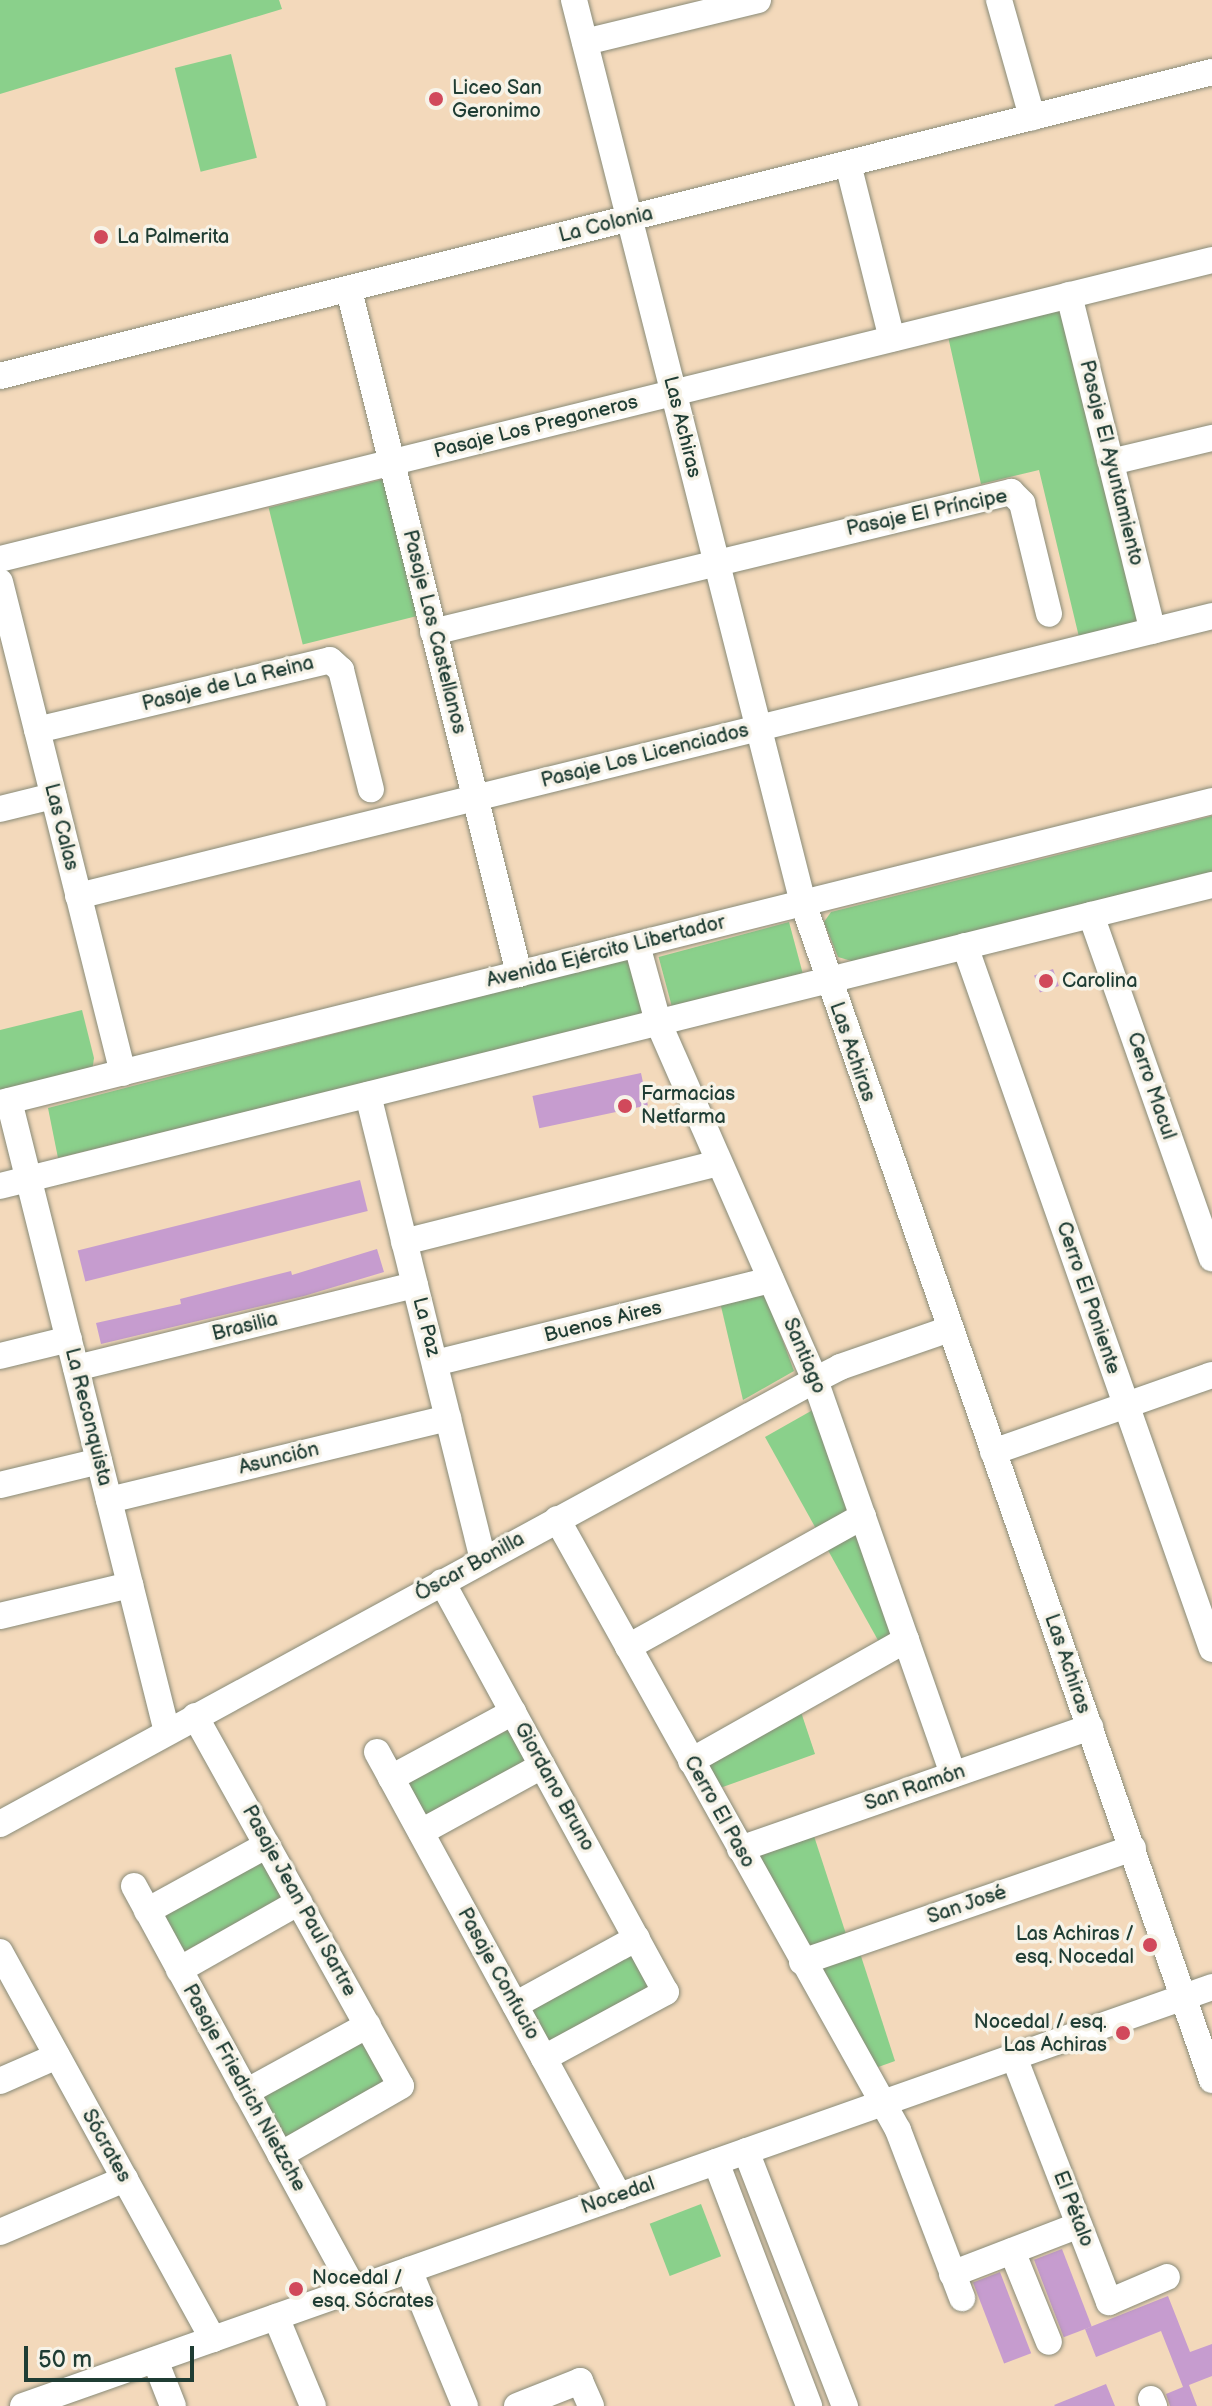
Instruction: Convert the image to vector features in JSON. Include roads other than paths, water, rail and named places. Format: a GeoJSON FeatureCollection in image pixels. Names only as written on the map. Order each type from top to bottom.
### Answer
{"type":"FeatureCollection","features":[{"type":"Feature","properties":{"kind":"street","name":"Las Achiras"},"geometry":{"type":"LineString","coordinates":[[574,0],[803,903],[827,980],[1212,2080]]}},
{"type":"Feature","properties":{"kind":"street"},"geometry":{"type":"LineString","coordinates":[[585,42],[758,0]]}},
{"type":"Feature","properties":{"kind":"street"},"geometry":{"type":"LineString","coordinates":[[999,0],[1032,117]]}},
{"type":"Feature","properties":{"kind":"street","name":"La Colonia"},"geometry":{"type":"LineString","coordinates":[[0,376],[1212,72]]}},
{"type":"Feature","properties":{"kind":"street"},"geometry":{"type":"LineString","coordinates":[[848,164],[892,339]]}},
{"type":"Feature","properties":{"kind":"street","name":"Pasaje Los Pregoneros"},"geometry":{"type":"LineString","coordinates":[[0,559],[1212,260]]}},
{"type":"Feature","properties":{"kind":"street","name":"Pasaje Los Castellanos"},"geometry":{"type":"LineString","coordinates":[[349,290],[519,974]]}},
{"type":"Feature","properties":{"kind":"street","name":"Pasaje El Ayuntamiento"},"geometry":{"type":"LineString","coordinates":[[1069,295],[1153,631]]}},
{"type":"Feature","properties":{"kind":"street"},"geometry":{"type":"LineString","coordinates":[[1111,462],[1212,438]]}},
{"type":"Feature","properties":{"kind":"street","name":"Pasaje El Príncipe"},"geometry":{"type":"LineString","coordinates":[[716,561],[1011,492],[1022,503],[1049,614]]}},
{"type":"Feature","properties":{"kind":"street"},"geometry":{"type":"LineString","coordinates":[[433,632],[716,561]]}},
{"type":"Feature","properties":{"kind":"street","name":"Las Calas"},"geometry":{"type":"LineString","coordinates":[[0,582],[123,1073]]}},
{"type":"Feature","properties":{"kind":"street","name":"Pasaje Los Licenciados"},"geometry":{"type":"LineString","coordinates":[[78,896],[1212,616]]}},
{"type":"Feature","properties":{"kind":"street","name":"Pasaje de La Reina"},"geometry":{"type":"LineString","coordinates":[[37,730],[330,660],[339,665],[371,789]]}},
{"type":"Feature","properties":{"kind":"street"},"geometry":{"type":"LineString","coordinates":[[0,809],[53,796]]}},
{"type":"Feature","properties":{"kind":"street","name":"Avenida Ejército Libertador"},"geometry":{"type":"LineString","coordinates":[[4,1102],[1212,801]]}},
{"type":"Feature","properties":{"kind":"street"},"geometry":{"type":"LineString","coordinates":[[0,1186],[1212,885]]}},
{"type":"Feature","properties":{"kind":"street","name":"Cerro Macul"},"geometry":{"type":"LineString","coordinates":[[1091,915],[1212,1258]]}},
{"type":"Feature","properties":{"kind":"street","name":"Santiago"},"geometry":{"type":"LineString","coordinates":[[637,945],[658,1022],[815,1380],[953,1775]]}},
{"type":"Feature","properties":{"kind":"street","name":"Cerro El Poniente"},"geometry":{"type":"LineString","coordinates":[[965,946],[1212,1649]]}},
{"type":"Feature","properties":{"kind":"street","name":"La Paz"},"geometry":{"type":"LineString","coordinates":[[368,1095],[483,1560]]}},
{"type":"Feature","properties":{"kind":"street","name":"La Reconquista"},"geometry":{"type":"LineString","coordinates":[[4,1102],[29,1179],[167,1732]]}},
{"type":"Feature","properties":{"kind":"street"},"geometry":{"type":"LineString","coordinates":[[404,1242],[718,1163]]}},
{"type":"Feature","properties":{"kind":"street","name":"Buenos Aires"},"geometry":{"type":"LineString","coordinates":[[435,1363],[771,1280]]}},
{"type":"Feature","properties":{"kind":"street","name":"Brasilia"},"geometry":{"type":"LineString","coordinates":[[76,1368],[415,1285]]}},
{"type":"Feature","properties":{"kind":"street","name":"Óscar Bonilla"},"geometry":{"type":"LineString","coordinates":[[0,1824],[815,1380],[840,1367],[950,1329]]}},
{"type":"Feature","properties":{"kind":"street"},"geometry":{"type":"LineString","coordinates":[[0,1356],[69,1339]]}},
{"type":"Feature","properties":{"kind":"street"},"geometry":{"type":"LineString","coordinates":[[993,1452],[1212,1375]]}},
{"type":"Feature","properties":{"kind":"street","name":"Asunción"},"geometry":{"type":"LineString","coordinates":[[109,1500],[448,1418]]}},
{"type":"Feature","properties":{"kind":"street"},"geometry":{"type":"LineString","coordinates":[[0,1485],[99,1461]]}},
{"type":"Feature","properties":{"kind":"street"},"geometry":{"type":"LineString","coordinates":[[628,1647],[863,1516]]}},
{"type":"Feature","properties":{"kind":"street","name":"Cerro El Paso"},"geometry":{"type":"LineString","coordinates":[[557,1519],[903,2142],[957,2286],[1012,2251]]}},
{"type":"Feature","properties":{"kind":"street","name":"Giordano Bruno"},"geometry":{"type":"LineString","coordinates":[[442,1582],[666,1992],[544,2058]]}},
{"type":"Feature","properties":{"kind":"street"},"geometry":{"type":"LineString","coordinates":[[0,1616],[130,1585]]}},
{"type":"Feature","properties":{"kind":"street"},"geometry":{"type":"LineString","coordinates":[[691,1761],[906,1640]]}},
{"type":"Feature","properties":{"kind":"street"},"geometry":{"type":"LineString","coordinates":[[391,1778],[513,1712]]}},
{"type":"Feature","properties":{"kind":"street","name":"Pasaje Jean Paul Sartre"},"geometry":{"type":"LineString","coordinates":[[195,1716],[401,2086],[280,2155]]}},
{"type":"Feature","properties":{"kind":"street","name":"San Ramón"},"geometry":{"type":"LineString","coordinates":[[740,1849],[1090,1727]]}},
{"type":"Feature","properties":{"kind":"street","name":"Pasaje Confucio"},"geometry":{"type":"LineString","coordinates":[[377,1752],[619,2196]]}},
{"type":"Feature","properties":{"kind":"street"},"geometry":{"type":"LineString","coordinates":[[421,1832],[542,1766]]}},
{"type":"Feature","properties":{"kind":"street"},"geometry":{"type":"LineString","coordinates":[[147,1911],[267,1845]]}},
{"type":"Feature","properties":{"kind":"street","name":"San José"},"geometry":{"type":"LineString","coordinates":[[802,1962],[1133,1848]]}},
{"type":"Feature","properties":{"kind":"street","name":"Pasaje Friedrich Nietzche"},"geometry":{"type":"LineString","coordinates":[[134,1886],[354,2289]]}},
{"type":"Feature","properties":{"kind":"street"},"geometry":{"type":"LineString","coordinates":[[179,1970],[299,1902]]}},
{"type":"Feature","properties":{"kind":"street"},"geometry":{"type":"LineString","coordinates":[[515,2005],[637,1938]]}},
{"type":"Feature","properties":{"kind":"street","name":"Sócrates"},"geometry":{"type":"LineString","coordinates":[[0,1952],[213,2339]]}},
{"type":"Feature","properties":{"kind":"street","name":"Nocedal"},"geometry":{"type":"LineString","coordinates":[[23,2406],[1212,1987]]}},
{"type":"Feature","properties":{"kind":"street"},"geometry":{"type":"LineString","coordinates":[[246,2092],[368,2025]]}},
{"type":"Feature","properties":{"kind":"street"},"geometry":{"type":"LineString","coordinates":[[0,2081],[57,2056]]}},
{"type":"Feature","properties":{"kind":"street","name":"El Pétalo"},"geometry":{"type":"LineString","coordinates":[[1014,2057],[1109,2302],[1167,2277]]}},
{"type":"Feature","properties":{"kind":"street"},"geometry":{"type":"LineString","coordinates":[[746,2151],[845,2406]]}},
{"type":"Feature","properties":{"kind":"street"},"geometry":{"type":"LineString","coordinates":[[716,2162],[809,2406]]}},
{"type":"Feature","properties":{"kind":"street"},"geometry":{"type":"LineString","coordinates":[[0,2232],[125,2179]]}},
{"type":"Feature","properties":{"kind":"street"},"geometry":{"type":"LineString","coordinates":[[1049,2342],[1012,2251],[1079,2225]]}},
{"type":"Feature","properties":{"kind":"street"},"geometry":{"type":"LineString","coordinates":[[409,2270],[465,2406]]}},
{"type":"Feature","properties":{"kind":"street"},"geometry":{"type":"LineString","coordinates":[[276,2317],[313,2406]]}},
{"type":"Feature","properties":{"kind":"street"},"geometry":{"type":"LineString","coordinates":[[155,2360],[173,2406]]}},
{"type":"Feature","properties":{"kind":"street"},"geometry":{"type":"LineString","coordinates":[[517,2406],[580,2381],[591,2406]]}},
{"type":"Feature","properties":{"kind":"place","name":"Liceo San Geronimo"},"geometry":{"type":"Point","coordinates":[436,99]}},
{"type":"Feature","properties":{"kind":"place","name":"La Palmerita"},"geometry":{"type":"Point","coordinates":[101,237]}},
{"type":"Feature","properties":{"kind":"place","name":"Carolina"},"geometry":{"type":"Point","coordinates":[1046,981]}},
{"type":"Feature","properties":{"kind":"place","name":"Farmacias Netfarma"},"geometry":{"type":"Point","coordinates":[625,1106]}},
{"type":"Feature","properties":{"kind":"place","name":"Las Achiras / esq. Nocedal"},"geometry":{"type":"Point","coordinates":[1150,1945]}},
{"type":"Feature","properties":{"kind":"place","name":"Nocedal / esq. Las Achiras"},"geometry":{"type":"Point","coordinates":[1123,2033]}},
{"type":"Feature","properties":{"kind":"place","name":"Nocedal / esq. Sócrates"},"geometry":{"type":"Point","coordinates":[296,2289]}}]}
